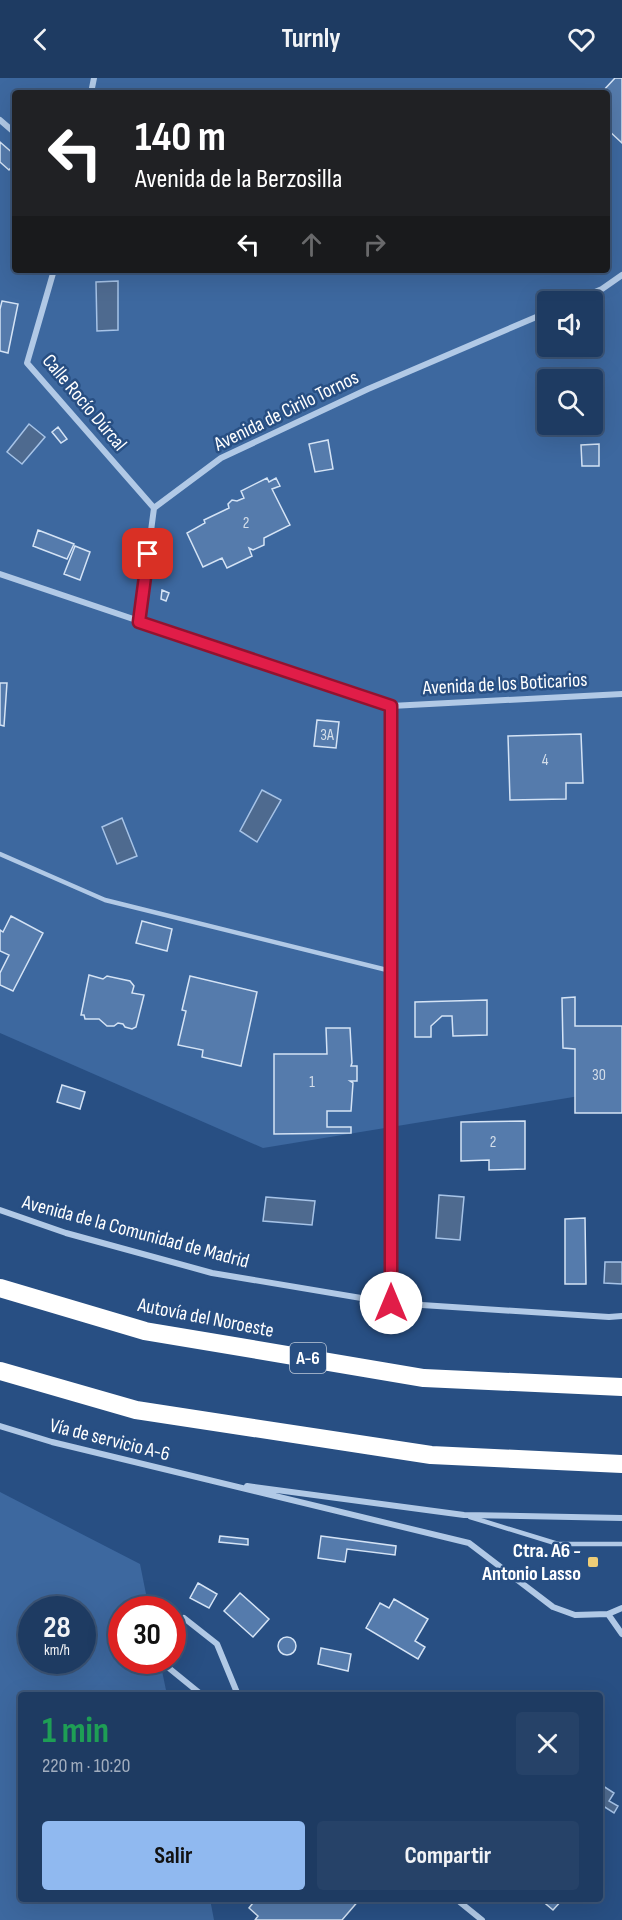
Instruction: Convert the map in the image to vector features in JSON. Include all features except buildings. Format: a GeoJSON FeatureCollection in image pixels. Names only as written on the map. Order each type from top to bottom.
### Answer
{"type":"FeatureCollection","features":[{"type":"Feature","properties":{"kind":"highway","name":"Autovía del Noroeste"},"geometry":{"type":"LineString","coordinates":[[0,1288],[145,1330],[424,1378],[622,1387]]}},
{"type":"Feature","properties":{"kind":"highway"},"geometry":{"type":"LineString","coordinates":[[0,1371],[136,1410],[431,1455],[622,1464]]}},
{"type":"Feature","properties":{"kind":"street"},"geometry":{"type":"LineString","coordinates":[[0,120],[12,130]]}},
{"type":"Feature","properties":{"kind":"street","name":"Calle Rocío Dúrcal"},"geometry":{"type":"LineString","coordinates":[[53,273],[27,363],[154,508]]}},
{"type":"Feature","properties":{"kind":"street"},"geometry":{"type":"LineString","coordinates":[[597,291],[622,275]]}},
{"type":"Feature","properties":{"kind":"street","name":"Avenida de Cirilo Tornos"},"geometry":{"type":"LineString","coordinates":[[154,508],[221,458],[368,389],[537,317]]}},
{"type":"Feature","properties":{"kind":"street"},"geometry":{"type":"LineString","coordinates":[[139,622],[154,508]]}},
{"type":"Feature","properties":{"kind":"street"},"geometry":{"type":"LineString","coordinates":[[0,574],[391,706],[391,1303]]}},
{"type":"Feature","properties":{"kind":"street","name":"Avenida de los Boticarios"},"geometry":{"type":"LineString","coordinates":[[391,706],[622,694]]}},
{"type":"Feature","properties":{"kind":"street","name":"Avenida de la Comunidad de Madrid"},"geometry":{"type":"LineString","coordinates":[[0,1210],[66,1233],[212,1273],[391,1303],[622,1316]]}},
{"type":"Feature","properties":{"kind":"street","name":"Vía de servicio A-6"},"geometry":{"type":"LineString","coordinates":[[0,1426],[52,1442],[213,1482]]}},
{"type":"Feature","properties":{"kind":"street"},"geometry":{"type":"LineString","coordinates":[[213,1482],[465,1515],[622,1518]]}},
{"type":"Feature","properties":{"kind":"street"},"geometry":{"type":"LineString","coordinates":[[213,1482],[469,1543],[553,1607],[575,1615],[608,1614],[622,1608]]}},
{"type":"Feature","properties":{"kind":"street"},"geometry":{"type":"LineString","coordinates":[[608,1614],[622,1634]]}},
{"type":"Feature","properties":{"kind":"street"},"geometry":{"type":"LineString","coordinates":[[186,1620],[217,1644],[237,1692]]}},
{"type":"Feature","properties":{"kind":"street"},"geometry":{"type":"LineString","coordinates":[[176,1674],[198,1692]]}},
{"type":"Feature","properties":{"kind":"street"},"geometry":{"type":"LineString","coordinates":[[460,1902],[482,1920]]}},
{"type":"Feature","properties":{"kind":"lane"},"geometry":{"type":"LineString","coordinates":[[0,854],[105,900],[391,971]]}},
{"type":"Feature","properties":{"kind":"lane"},"geometry":{"type":"LineString","coordinates":[[465,1515],[558,1544],[622,1544]]}},
{"type":"Feature","properties":{"kind":"shaded area"},"geometry":{"type":"Polygon","coordinates":[[[0,78],[622,78],[622,1089],[263,1148],[0,1033],[0,78]]]}},
{"type":"Feature","properties":{"kind":"shaded area"},"geometry":{"type":"Polygon","coordinates":[[[118,281],[118,330],[97,331],[96,282],[118,281]]]}},
{"type":"Feature","properties":{"kind":"shaded area"},"geometry":{"type":"Polygon","coordinates":[[[29,424],[45,437],[22,464],[7,452],[29,424]]]}},
{"type":"Feature","properties":{"kind":"shaded area"},"geometry":{"type":"Polygon","coordinates":[[[262,790],[281,800],[257,842],[240,831],[262,790]]]}},
{"type":"Feature","properties":{"kind":"shaded area"},"geometry":{"type":"Polygon","coordinates":[[[122,818],[137,856],[117,864],[102,827],[122,818]]]}},
{"type":"Feature","properties":{"kind":"shaded area"},"geometry":{"type":"Polygon","coordinates":[[[439,1195],[464,1197],[460,1240],[436,1238],[439,1195]]]}},
{"type":"Feature","properties":{"kind":"shaded area"},"geometry":{"type":"Polygon","coordinates":[[[266,1197],[315,1201],[312,1225],[263,1221],[266,1197]]]}},
{"type":"Feature","properties":{"kind":"shaded area"},"geometry":{"type":"Polygon","coordinates":[[[605,1262],[622,1262],[622,1284],[604,1283],[605,1262]]]}},
{"type":"Feature","properties":{"kind":"shaded area"},"geometry":{"type":"Polygon","coordinates":[[[0,1492],[140,1564],[146,1596],[108,1596],[108,1674],[163,1674],[166,1692],[18,1692],[18,1902],[211,1902],[214,1920],[0,1920],[0,1492]]]}},
{"type":"Feature","properties":{"kind":"shaded area"},"geometry":{"type":"Polygon","coordinates":[[[603,1786],[614,1793],[609,1801],[618,1806],[614,1813],[603,1806],[603,1786]]]}},
{"type":"Feature","properties":{"kind":"place","name":"Ctra. A6 - Antonio Lasso"},"geometry":{"type":"Point","coordinates":[593,1562]}},
{"type":"Feature","properties":{"kind":"route"},"geometry":{"type":"LineString","coordinates":[[148,554],[139,622],[391,706],[391,1303]]}}]}
